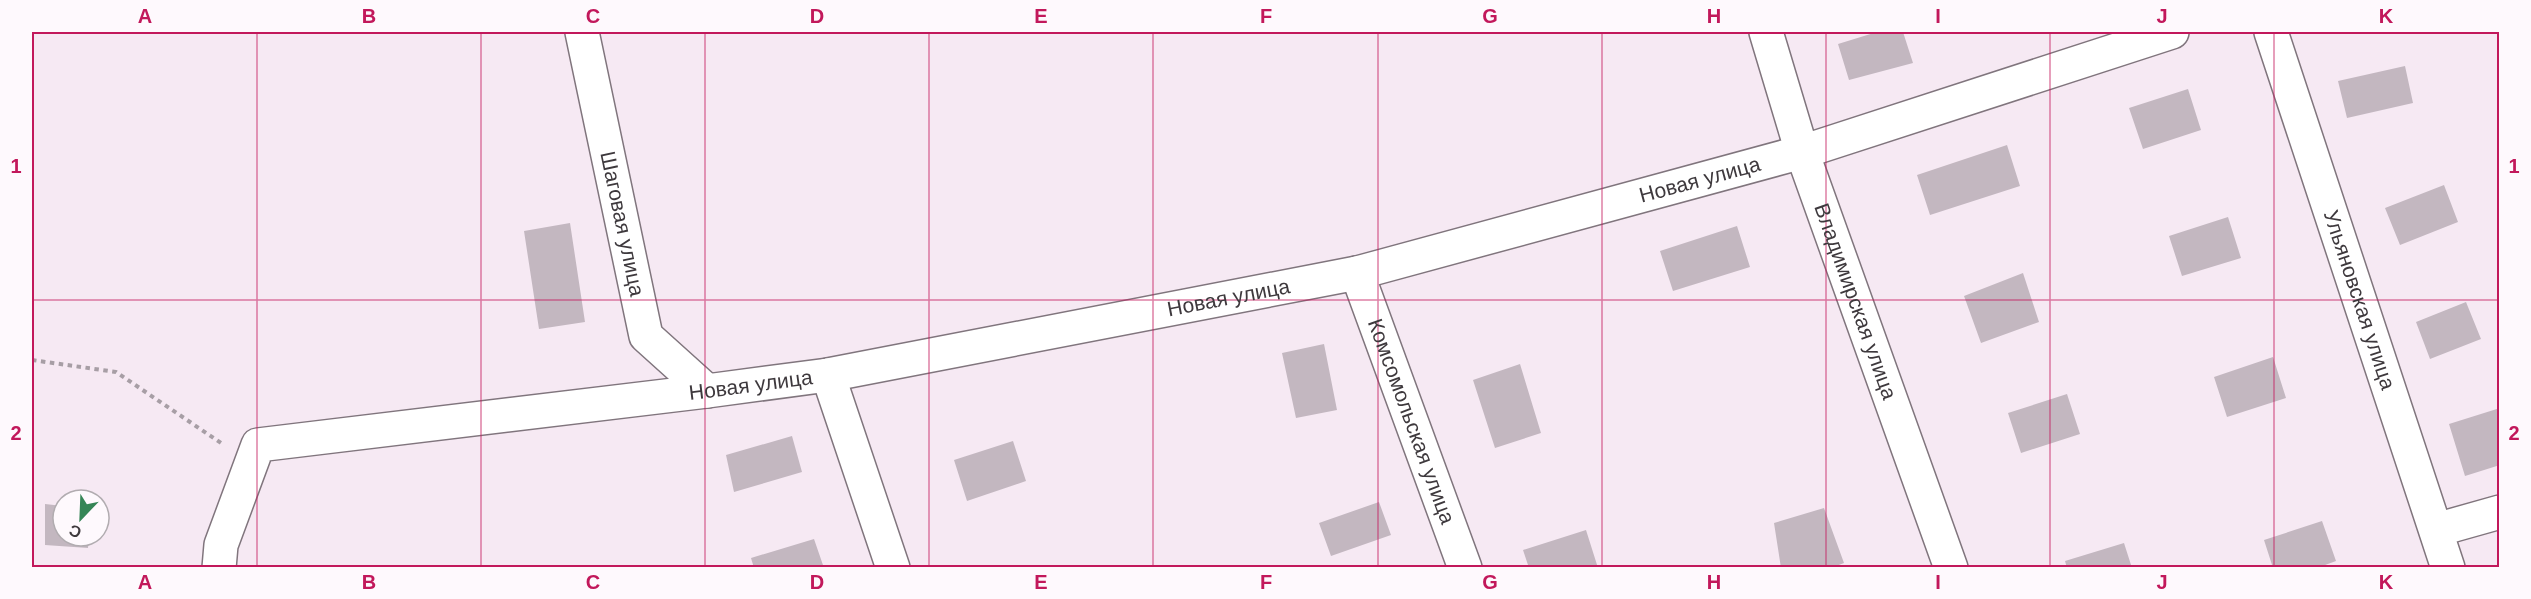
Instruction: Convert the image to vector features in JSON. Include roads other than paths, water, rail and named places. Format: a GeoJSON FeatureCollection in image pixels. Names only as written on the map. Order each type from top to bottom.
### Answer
{"type":"FeatureCollection","features":[{"type":"Feature","properties":{"kind":"street","name":"Шаговая улица"},"geometry":{"type":"LineString","coordinates":[[582,32],[646,336],[707,392]]}},
{"type":"Feature","properties":{"kind":"street","name":"Владимирская улица"},"geometry":{"type":"LineString","coordinates":[[1766,32],[1802,152],[1951,567]]}},
{"type":"Feature","properties":{"kind":"street","name":"Новая улица"},"geometry":{"type":"LineString","coordinates":[[219,567],[221,545],[255,454],[828,375],[1357,273],[1802,152],[2172,32]]}},
{"type":"Feature","properties":{"kind":"street","name":"Ульяновская улица"},"geometry":{"type":"LineString","coordinates":[[2271,32],[2448,567]]}},
{"type":"Feature","properties":{"kind":"street","name":"Комсомольская улица"},"geometry":{"type":"LineString","coordinates":[[1357,273],[1465,567]]}},
{"type":"Feature","properties":{"kind":"street"},"geometry":{"type":"LineString","coordinates":[[828,375],[893,567]]}},
{"type":"Feature","properties":{"kind":"street"},"geometry":{"type":"LineString","coordinates":[[2436,530],[2499,512]]}}]}
